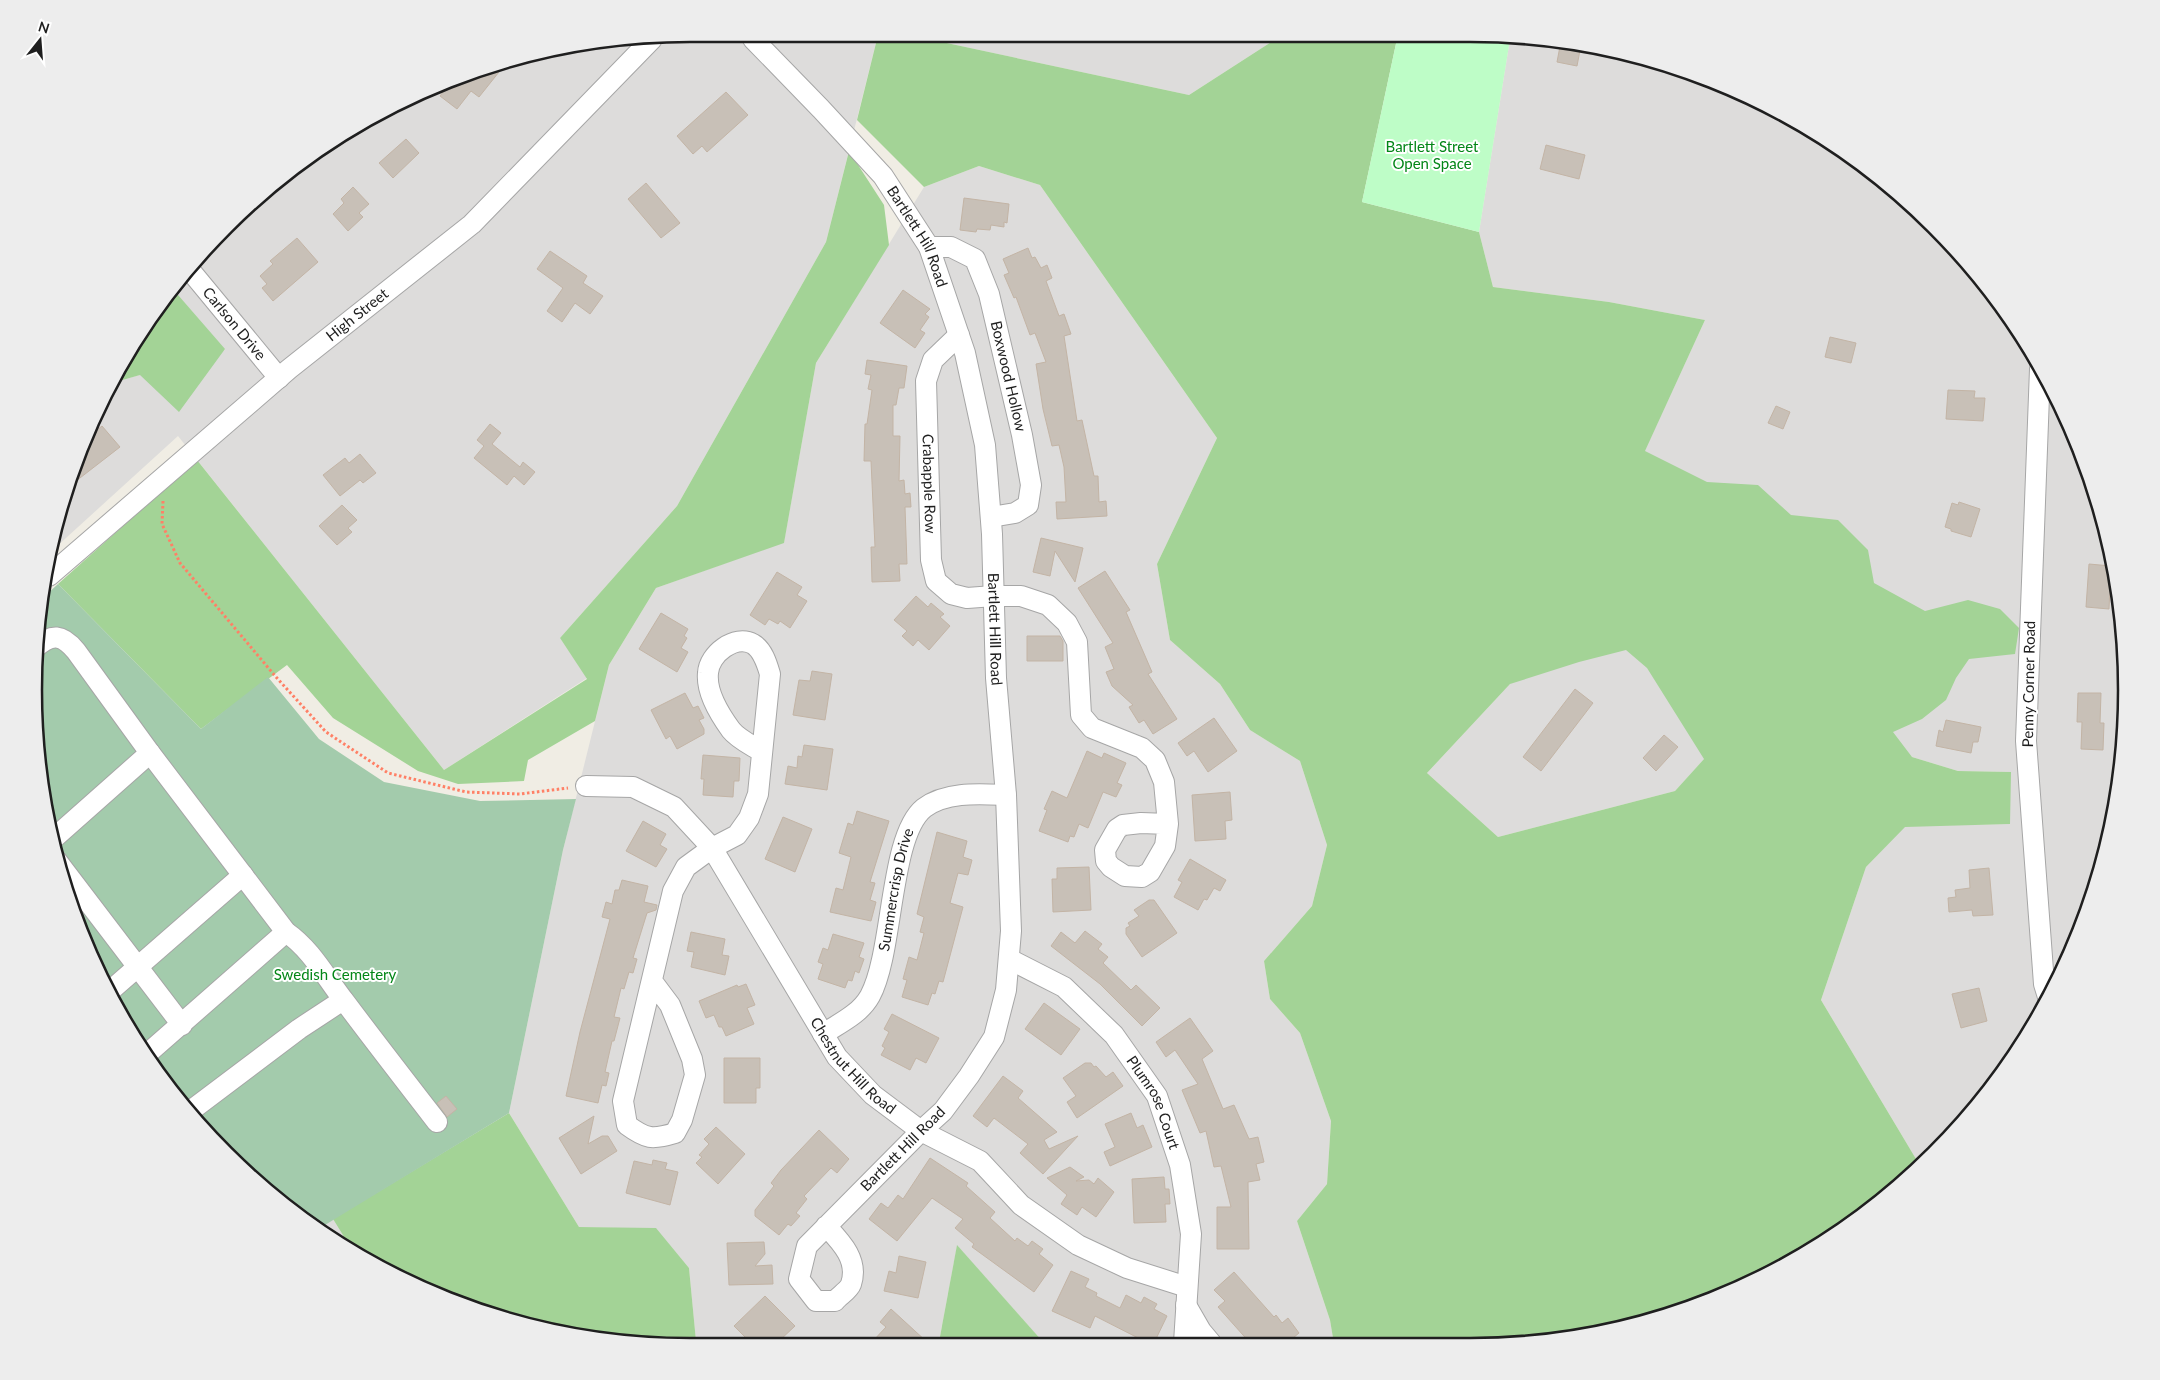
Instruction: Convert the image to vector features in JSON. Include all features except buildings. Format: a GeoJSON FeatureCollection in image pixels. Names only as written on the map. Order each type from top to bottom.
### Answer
{"type":"FeatureCollection","features":[{"type":"Feature","properties":{"kind":"street","name":"Bartlett Hill Road"},"geometry":{"type":"LineString","coordinates":[[756,42],[822,109],[883,176],[929,247],[965,352],[985,445],[991,517],[996,678],[1006,794],[1011,931],[1006,990],[994,1037],[969,1076],[943,1111],[826,1226]]}},
{"type":"Feature","properties":{"kind":"street","name":"High Street"},"geometry":{"type":"LineString","coordinates":[[54,572],[279,378],[472,224],[647,44]]}},
{"type":"Feature","properties":{"kind":"street","name":"Boxwood Hollow"},"geometry":{"type":"LineString","coordinates":[[929,247],[951,247],[975,259],[989,294],[1022,435],[1031,485],[1028,505],[1014,513],[991,517]]}},
{"type":"Feature","properties":{"kind":"street","name":"Carlson Drive"},"geometry":{"type":"LineString","coordinates":[[194,275],[279,378]]}},
{"type":"Feature","properties":{"kind":"street","name":"Crabapple Row"},"geometry":{"type":"LineString","coordinates":[[959,335],[933,360],[926,381],[931,560],[936,581],[951,594],[967,598],[1021,596],[1048,606],[1066,623],[1077,642],[1081,715],[1092,728],[1142,748],[1155,760],[1164,782],[1168,824]]}},
{"type":"Feature","properties":{"kind":"street","name":"Penny Corner Road"},"geometry":{"type":"LineString","coordinates":[[2040,382],[2026,741],[2045,987]]}},
{"type":"Feature","properties":{"kind":"street"},"geometry":{"type":"LineString","coordinates":[[45,640],[57,637],[68,642],[286,932],[298,940],[321,968],[343,1000],[437,1122]]}},
{"type":"Feature","properties":{"kind":"street"},"geometry":{"type":"LineString","coordinates":[[652,981],[670,1005],[692,1059],[695,1075],[682,1120],[675,1133],[660,1138],[643,1137],[628,1125],[623,1101],[673,891],[686,867],[712,848],[737,835],[748,818],[758,794],[770,674],[764,657],[753,644],[740,641],[723,648],[711,661],[708,673],[710,693],[732,731],[762,752]]}},
{"type":"Feature","properties":{"kind":"street"},"geometry":{"type":"LineString","coordinates":[[59,834],[150,753]]}},
{"type":"Feature","properties":{"kind":"street","name":"Chestnut Hill Road"},"geometry":{"type":"LineString","coordinates":[[586,786],[634,786],[674,807],[712,848],[837,1057],[873,1095],[921,1132],[980,1161],[1021,1205],[1078,1244],[1186,1296]]}},
{"type":"Feature","properties":{"kind":"street","name":"Summercrisp Drive"},"geometry":{"type":"LineString","coordinates":[[823,1034],[857,1013],[870,996],[879,974],[904,844],[912,823],[925,807],[947,798],[974,794],[1006,794]]}},
{"type":"Feature","properties":{"kind":"street"},"geometry":{"type":"LineString","coordinates":[[115,987],[243,875]]}},
{"type":"Feature","properties":{"kind":"street"},"geometry":{"type":"LineString","coordinates":[[72,881],[182,1025]]}},
{"type":"Feature","properties":{"kind":"street"},"geometry":{"type":"LineString","coordinates":[[152,1050],[286,932]]}},
{"type":"Feature","properties":{"kind":"street","name":"Plumrose Court"},"geometry":{"type":"LineString","coordinates":[[1009,959],[1064,987],[1114,1035],[1157,1096],[1180,1165],[1191,1234],[1184,1338]]}},
{"type":"Feature","properties":{"kind":"street"},"geometry":{"type":"LineString","coordinates":[[195,1107],[299,1029],[343,1000]]}},
{"type":"Feature","properties":{"kind":"street"},"geometry":{"type":"LineString","coordinates":[[1186,1296],[1200,1330],[1206,1338]]}},
{"type":"Feature","properties":{"kind":"path"},"geometry":{"type":"LineString","coordinates":[[163,478],[162,524],[180,563],[276,677],[326,732],[388,772],[466,792],[520,794],[586,786]]}},
{"type":"Feature","properties":{"kind":"shaded area"},"geometry":{"type":"Polygon","coordinates":[[[690,42],[876,42],[826,242],[677,506],[560,638],[587,678],[444,770],[178,436],[60,544],[77,482],[92,442],[122,380],[225,350],[177,294],[232,232],[296,176],[366,129],[404,109],[482,77],[564,55],[605,48],[690,42]]]}},
{"type":"Feature","properties":{"kind":"shaded area"},"geometry":{"type":"Polygon","coordinates":[[[942,42],[1271,42],[1189,95],[942,42]]]}},
{"type":"Feature","properties":{"kind":"shaded area"},"geometry":{"type":"Polygon","coordinates":[[[1509,44],[1555,48],[1596,55],[1678,77],[1756,109],[1794,129],[1864,176],[1897,203],[1957,263],[1984,296],[2031,366],[2051,404],[2083,482],[2105,564],[2112,605],[2118,690],[2112,775],[2105,816],[2083,898],[2051,976],[2031,1014],[1984,1084],[1957,1117],[1916,1159],[1821,1000],[1866,867],[1905,826],[2010,824],[2010,772],[1958,771],[1912,757],[1757,701],[1675,791],[1498,837],[1427,773],[1564,626],[1705,320],[1609,302],[1493,287],[1479,232],[1509,44]]]}},
{"type":"Feature","properties":{"kind":"shaded area"},"geometry":{"type":"Polygon","coordinates":[[[979,166],[1040,185],[1217,438],[1157,564],[1170,640],[1220,684],[1250,730],[1300,761],[1327,845],[1312,906],[1264,961],[1270,999],[1300,1033],[1331,1121],[1327,1184],[1297,1221],[1330,1320],[1333,1338],[1040,1338],[957,1246],[940,1338],[696,1338],[689,1268],[656,1229],[579,1227],[509,1113],[563,850],[609,665],[656,588],[784,542],[816,363],[924,187],[979,166]]]}},
{"type":"Feature","properties":{"kind":"shaded area"},"geometry":{"type":"Polygon","coordinates":[[[333,1219],[344,1237],[330,1228],[325,1225],[333,1219]]]}},
{"type":"Feature","properties":{"kind":"green space"},"geometry":{"type":"Polygon","coordinates":[[[876,42],[942,42],[1189,95],[1271,42],[1396,42],[1362,202],[1479,232],[1493,287],[1609,302],[1705,320],[1645,451],[1707,482],[1758,485],[1791,515],[1838,520],[1868,550],[1874,583],[1925,611],[1968,600],[2000,609],[2019,628],[2015,654],[1969,659],[1956,678],[1946,700],[1922,719],[1893,732],[1912,757],[1958,771],[2011,772],[2010,824],[1905,827],[1866,867],[1821,1000],[1916,1159],[1864,1204],[1794,1251],[1756,1271],[1678,1303],[1596,1325],[1555,1332],[1470,1338],[1333,1338],[1330,1320],[1297,1221],[1327,1184],[1331,1121],[1300,1033],[1270,999],[1264,961],[1312,906],[1327,845],[1300,761],[1250,730],[1220,684],[1170,640],[1157,564],[1217,438],[1040,185],[979,166],[924,187],[857,120],[876,42]],[[1626,650],[1579,662],[1510,684],[1427,773],[1498,837],[1675,791],[1704,759],[1647,668],[1626,650]]]}},
{"type":"Feature","properties":{"kind":"green space","name":"Bartlett Street Open Space"},"geometry":{"type":"Polygon","coordinates":[[[1396,42],[1509,44],[1479,232],[1362,202],[1396,42]]]}},
{"type":"Feature","properties":{"kind":"green space"},"geometry":{"type":"Polygon","coordinates":[[[849,151],[884,205],[889,245],[816,363],[784,543],[656,588],[609,665],[595,721],[528,760],[524,781],[458,784],[418,771],[333,718],[287,665],[201,729],[58,584],[197,460],[444,770],[587,679],[560,638],[677,506],[826,242],[849,151]]]}},
{"type":"Feature","properties":{"kind":"green space"},"geometry":{"type":"Polygon","coordinates":[[[177,294],[225,349],[179,412],[140,375],[121,380],[152,330],[177,294]]]}},
{"type":"Feature","properties":{"kind":"green space","name":"Swedish Cemetery"},"geometry":{"type":"Polygon","coordinates":[[[58,584],[201,729],[268,677],[319,739],[384,782],[480,801],[576,799],[563,850],[509,1113],[325,1225],[263,1177],[203,1117],[176,1084],[129,1014],[92,938],[65,858],[48,775],[44,732],[42,690],[44,648],[50,591],[58,584]]]}},
{"type":"Feature","properties":{"kind":"green space"},"geometry":{"type":"Polygon","coordinates":[[[509,1113],[579,1227],[656,1228],[689,1268],[696,1338],[605,1332],[564,1325],[482,1303],[404,1271],[366,1251],[344,1237],[333,1219],[509,1113]]]}},
{"type":"Feature","properties":{"kind":"green space"},"geometry":{"type":"Polygon","coordinates":[[[957,1245],[1040,1338],[940,1338],[957,1245]]]}}]}
